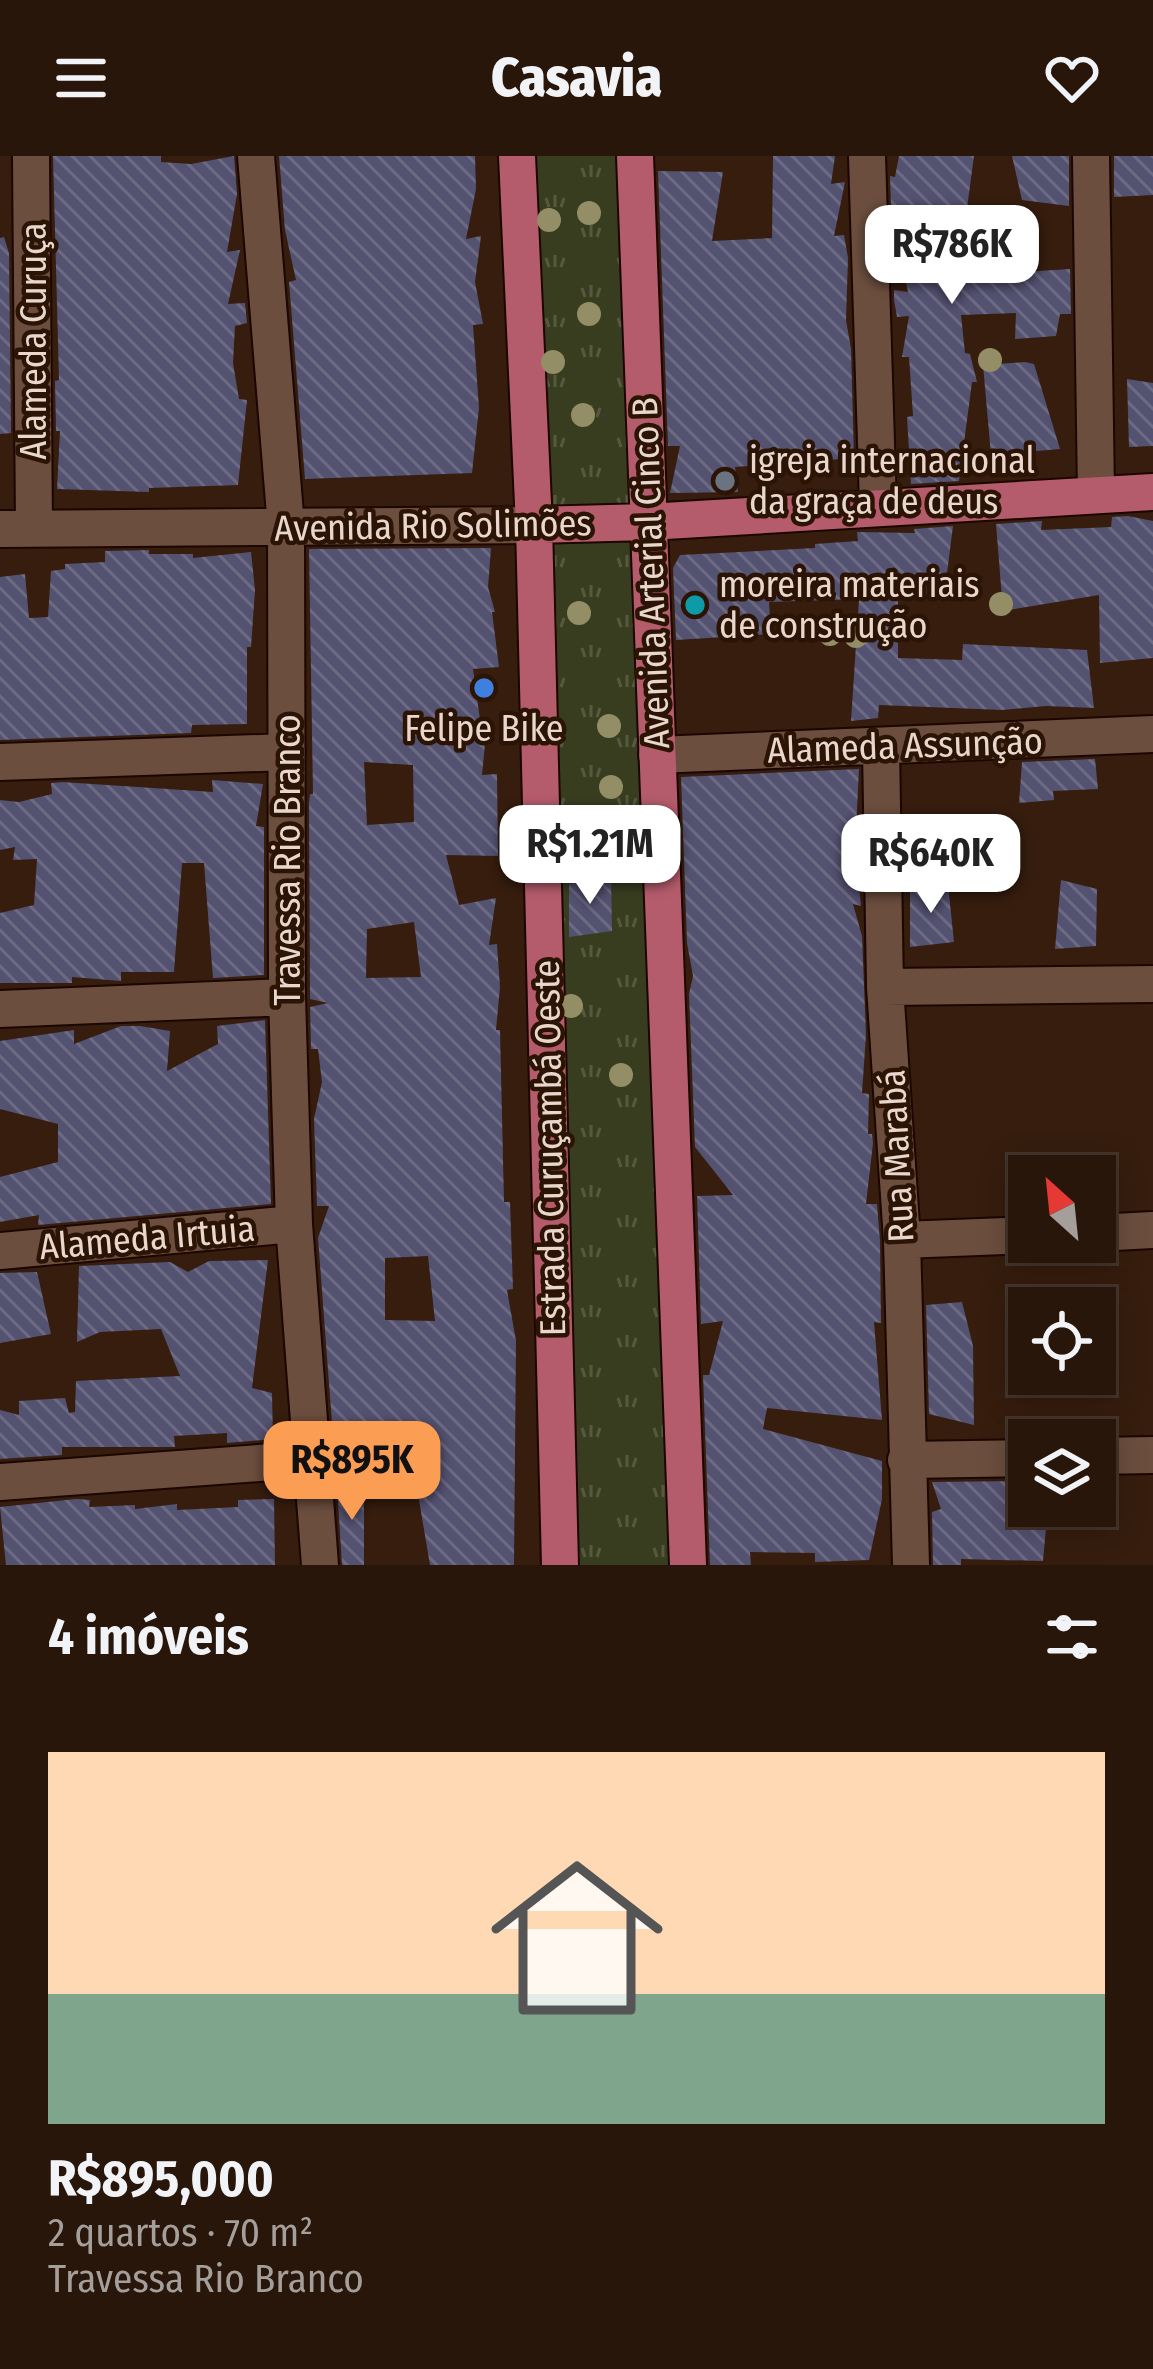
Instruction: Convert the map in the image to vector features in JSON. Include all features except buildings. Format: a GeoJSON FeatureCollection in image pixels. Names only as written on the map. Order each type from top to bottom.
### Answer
{"type":"FeatureCollection","features":[{"type":"Feature","properties":{"kind":"main road","name":"Estrada Curuçambá Oeste"},"geometry":{"type":"LineString","coordinates":[[517,156],[534,526],[560,1565]]}},
{"type":"Feature","properties":{"kind":"main road","name":"Avenida Arterial Cinco B"},"geometry":{"type":"LineString","coordinates":[[635,156],[688,1565]]}},
{"type":"Feature","properties":{"kind":"main road","name":"Avenida Rio Solimões"},"geometry":{"type":"LineString","coordinates":[[534,526],[1153,492]]}},
{"type":"Feature","properties":{"kind":"street","name":"Alameda Curuça"},"geometry":{"type":"LineString","coordinates":[[17,527],[32,156]]}},
{"type":"Feature","properties":{"kind":"street","name":"Travessa Rio Branco"},"geometry":{"type":"LineString","coordinates":[[256,156],[286,527],[287,997],[294,1224],[320,1565]]}},
{"type":"Feature","properties":{"kind":"street"},"geometry":{"type":"LineString","coordinates":[[867,156],[878,506]]}},
{"type":"Feature","properties":{"kind":"street"},"geometry":{"type":"LineString","coordinates":[[1090,156],[1096,493]]}},
{"type":"Feature","properties":{"kind":"street","name":"Avenida Rio Solimões"},"geometry":{"type":"LineString","coordinates":[[17,527],[534,526]]}},
{"type":"Feature","properties":{"kind":"street","name":"Alameda Assunção"},"geometry":{"type":"LineString","coordinates":[[657,755],[1153,734]]}},
{"type":"Feature","properties":{"kind":"street","name":"Rua Marabá"},"geometry":{"type":"LineString","coordinates":[[881,747],[885,987],[902,1240],[911,1565]]}},
{"type":"Feature","properties":{"kind":"street"},"geometry":{"type":"LineString","coordinates":[[0,762],[286,752]]}},
{"type":"Feature","properties":{"kind":"street"},"geometry":{"type":"LineString","coordinates":[[885,987],[1153,984]]}},
{"type":"Feature","properties":{"kind":"street"},"geometry":{"type":"LineString","coordinates":[[0,1009],[287,997]]}},
{"type":"Feature","properties":{"kind":"street","name":"Alameda Irtuia"},"geometry":{"type":"LineString","coordinates":[[0,1251],[294,1224]]}},
{"type":"Feature","properties":{"kind":"street"},"geometry":{"type":"LineString","coordinates":[[1116,1232],[1153,1230]]}},
{"type":"Feature","properties":{"kind":"street"},"geometry":{"type":"LineString","coordinates":[[902,1240],[1008,1236]]}},
{"type":"Feature","properties":{"kind":"street"},"geometry":{"type":"LineString","coordinates":[[1116,1456],[1153,1455]]}},
{"type":"Feature","properties":{"kind":"street"},"geometry":{"type":"LineString","coordinates":[[906,1460],[1008,1458]]}},
{"type":"Feature","properties":{"kind":"street"},"geometry":{"type":"LineString","coordinates":[[0,1483],[313,1459]]}},
{"type":"Feature","properties":{"kind":"green space"},"geometry":{"type":"Polygon","coordinates":[[[519,156],[631,156],[688,1565],[560,1565],[519,156]]]}},
{"type":"Feature","properties":{"kind":"place","name":"igreja internacional da graça de deus"},"geometry":{"type":"Point","coordinates":[725,481]}},
{"type":"Feature","properties":{"kind":"place","name":"moreira materiais de construção"},"geometry":{"type":"Point","coordinates":[695,605]}},
{"type":"Feature","properties":{"kind":"place","name":"Felipe Bike"},"geometry":{"type":"Point","coordinates":[484,688]}}]}
